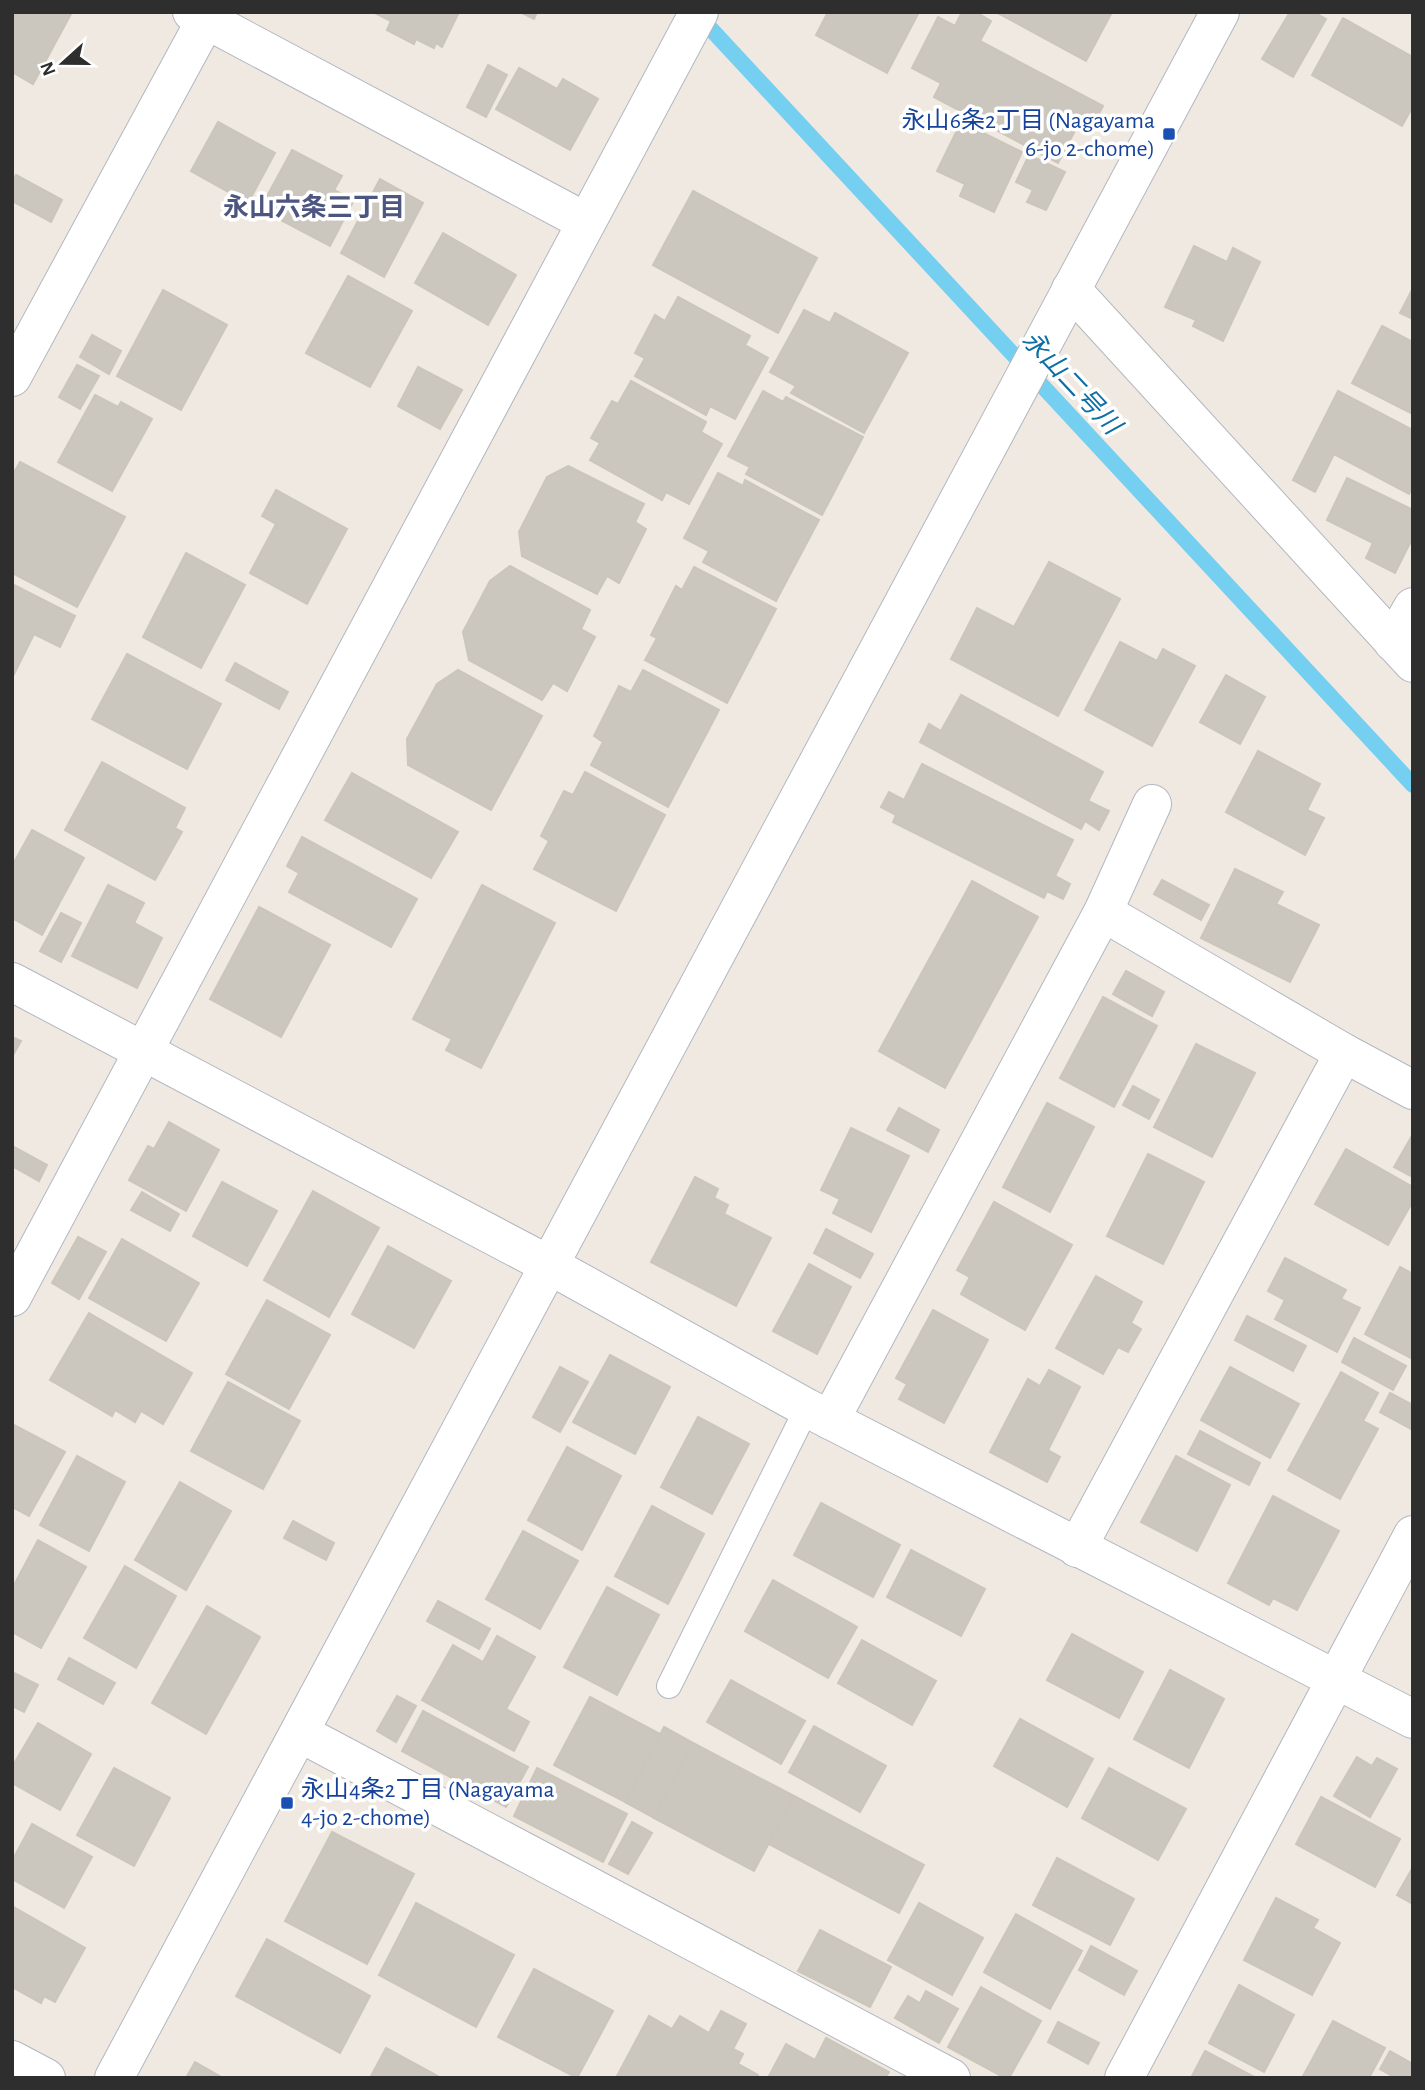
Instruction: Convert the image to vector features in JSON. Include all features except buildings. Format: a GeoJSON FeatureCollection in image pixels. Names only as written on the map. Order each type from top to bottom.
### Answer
{"type":"FeatureCollection","features":[{"type":"Feature","properties":{"kind":"street"},"geometry":{"type":"LineString","coordinates":[[12,1297],[699,12]]}},
{"type":"Feature","properties":{"kind":"street"},"geometry":{"type":"LineString","coordinates":[[114,2078],[1220,12]]}},
{"type":"Feature","properties":{"kind":"street"},"geometry":{"type":"LineString","coordinates":[[12,377],[203,15],[586,222]]}},
{"type":"Feature","properties":{"kind":"street"},"geometry":{"type":"LineString","coordinates":[[1062,306],[1403,652]]}},
{"type":"Feature","properties":{"kind":"street"},"geometry":{"type":"LineString","coordinates":[[1403,652],[1413,607]]}},
{"type":"Feature","properties":{"kind":"street"},"geometry":{"type":"LineString","coordinates":[[818,1414],[1103,912],[1152,804]]}},
{"type":"Feature","properties":{"kind":"street"},"geometry":{"type":"LineString","coordinates":[[1103,912],[1413,1090]]}},
{"type":"Feature","properties":{"kind":"street"},"geometry":{"type":"LineString","coordinates":[[12,982],[549,1265],[818,1414],[1413,1719]]}},
{"type":"Feature","properties":{"kind":"street"},"geometry":{"type":"LineString","coordinates":[[1077,1548],[1345,1053]]}},
{"type":"Feature","properties":{"kind":"street"},"geometry":{"type":"LineString","coordinates":[[1124,2078],[1413,1535]]}},
{"type":"Feature","properties":{"kind":"street"},"geometry":{"type":"LineString","coordinates":[[300,1733],[951,2078]]}},
{"type":"Feature","properties":{"kind":"street"},"geometry":{"type":"LineString","coordinates":[[12,2060],[46,2078]]}},
{"type":"Feature","properties":{"kind":"lane"},"geometry":{"type":"LineString","coordinates":[[669,1686],[818,1414]]}},
{"type":"Feature","properties":{"kind":"waterway","name":"永山二号川"},"geometry":{"type":"LineString","coordinates":[[697,14],[1413,785]]}},
{"type":"Feature","properties":{"kind":"place","name":"永山6条2丁目 (Nagayama 6-jo 2-chome)"},"geometry":{"type":"Point","coordinates":[1169,134]}},
{"type":"Feature","properties":{"kind":"place","name":"永山4条2丁目 (Nagayama 4-jo 2-chome)"},"geometry":{"type":"Point","coordinates":[287,1803]}},
{"type":"Feature","properties":{"kind":"district","name":"永山六条三丁目"},"geometry":{"type":"Point","coordinates":[314,207]}}]}
